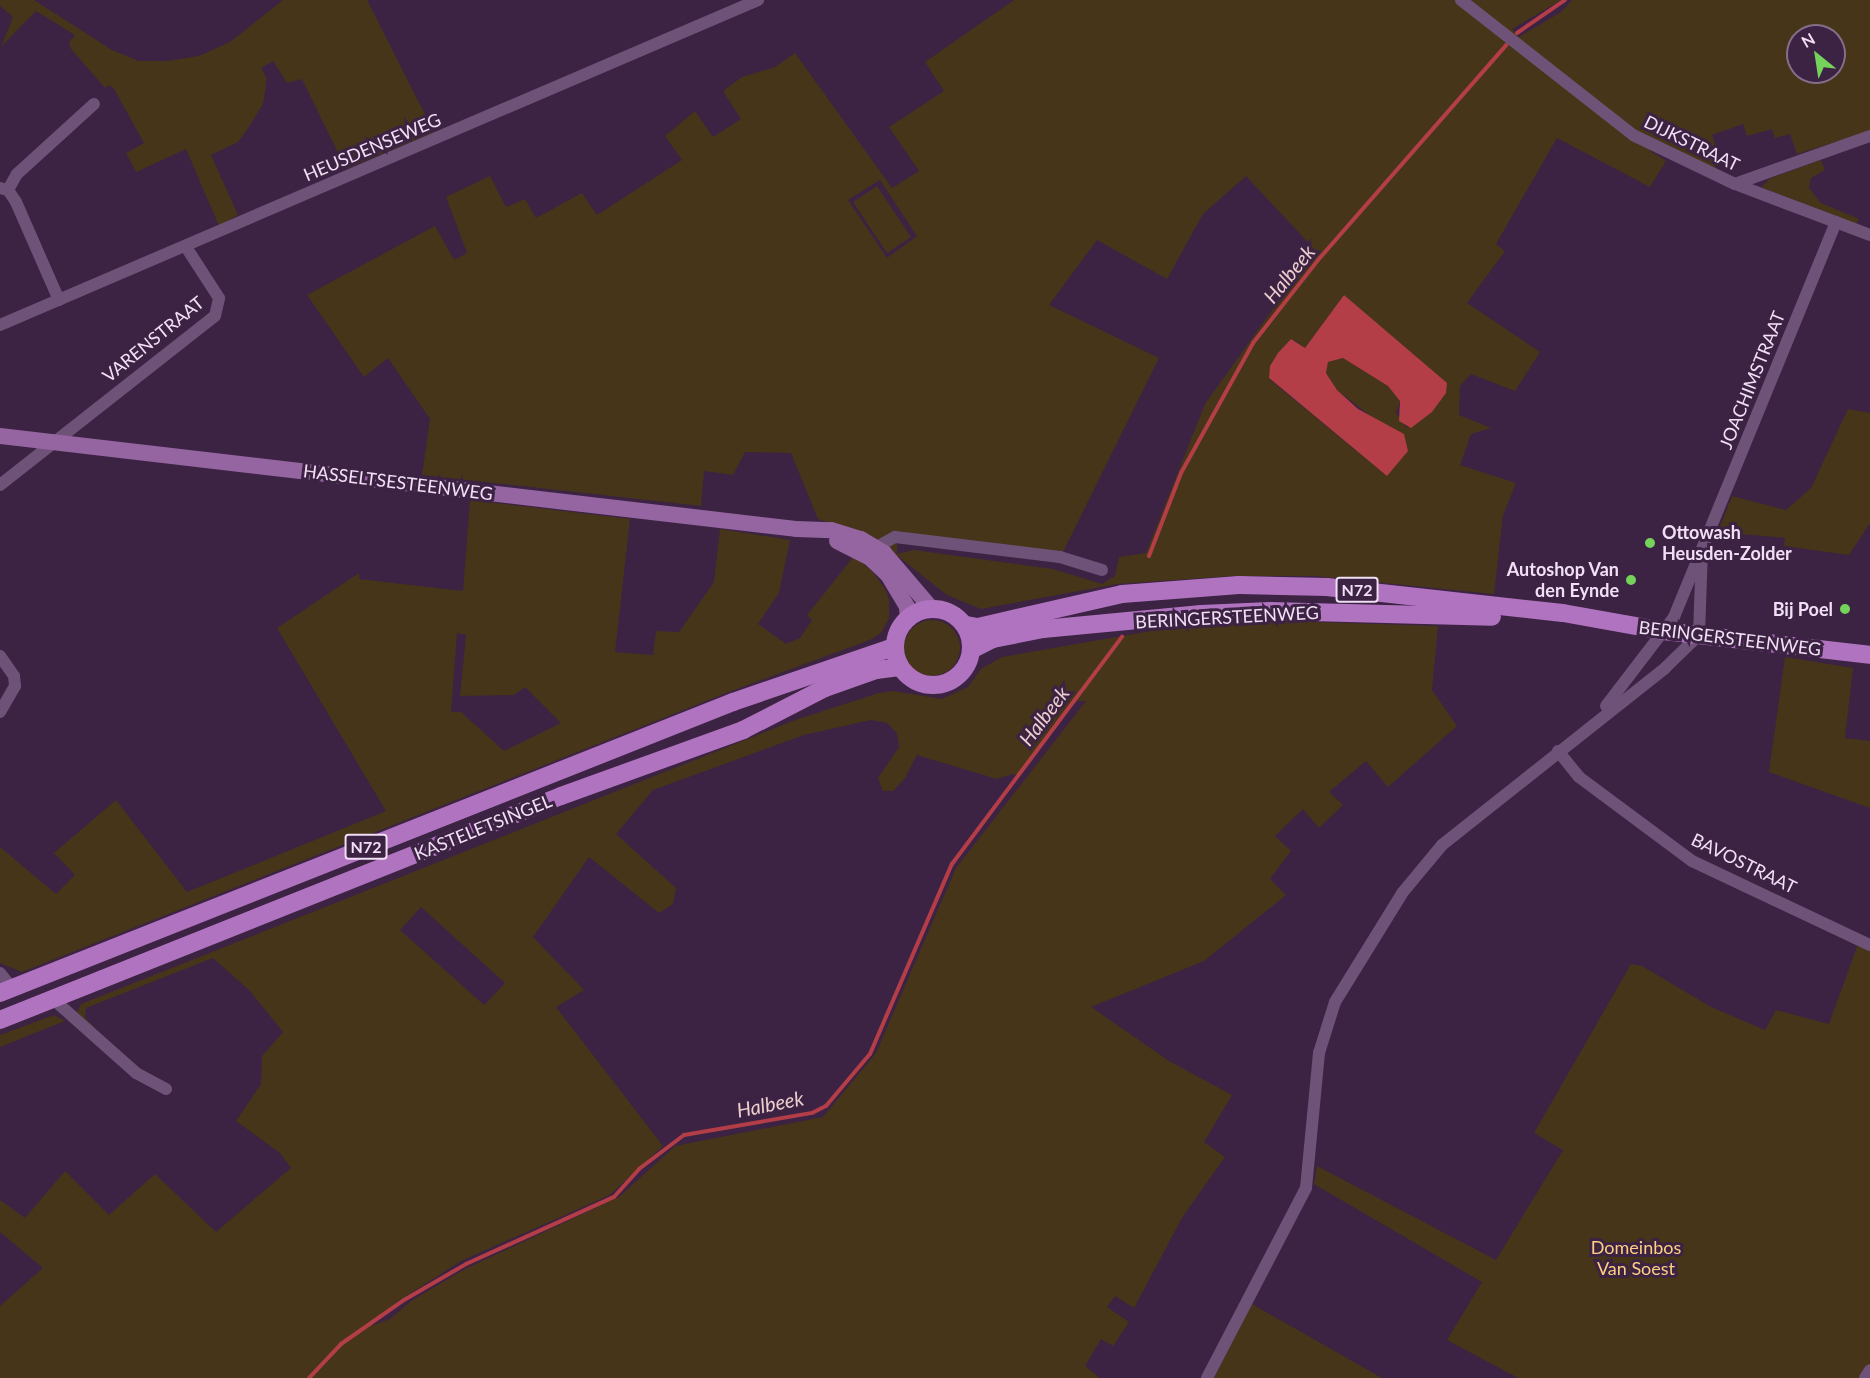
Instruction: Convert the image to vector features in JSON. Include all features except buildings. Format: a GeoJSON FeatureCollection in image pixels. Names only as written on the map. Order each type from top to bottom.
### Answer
{"type":"FeatureCollection","features":[{"type":"Feature","properties":{"kind":"main road","name":"BERINGERSTEENWEG"},"geometry":{"type":"LineString","coordinates":[[1043,621],[1122,594],[1239,585],[1380,591],[1563,613],[1591,620],[1664,631],[1870,656]]}},
{"type":"Feature","properties":{"kind":"main road"},"geometry":{"type":"LineString","coordinates":[[931,608],[908,618],[900,626],[894,647],[900,667],[918,682],[941,685],[962,672],[971,650],[965,625]]}},
{"type":"Feature","properties":{"kind":"main road","name":"HASSELTSESTEENWEG"},"geometry":{"type":"LineString","coordinates":[[931,608],[950,613],[965,625]]}},
{"type":"Feature","properties":{"kind":"main road","name":"BERINGERSTEENWEG"},"geometry":{"type":"LineString","coordinates":[[1043,621],[1270,611],[1435,613],[1564,623],[1591,620]]}},
{"type":"Feature","properties":{"kind":"main road","name":"N72"},"geometry":{"type":"LineString","coordinates":[[965,625],[978,627],[1043,621]]}},
{"type":"Feature","properties":{"kind":"main road","name":"N72"},"geometry":{"type":"LineString","coordinates":[[971,650],[993,639],[1043,621]]}},
{"type":"Feature","properties":{"kind":"main road","name":"KASTELETSINGEL"},"geometry":{"type":"LineString","coordinates":[[6,991],[733,702],[894,647]]}},
{"type":"Feature","properties":{"kind":"main road","name":"KASTELETSINGEL"},"geometry":{"type":"LineString","coordinates":[[0,1020],[561,796],[743,730],[825,688],[876,670],[900,667]]}},
{"type":"Feature","properties":{"kind":"street","name":"HEUSDENSEWEG"},"geometry":{"type":"LineString","coordinates":[[0,325],[758,0]]}},
{"type":"Feature","properties":{"kind":"street","name":"DIJKSTRAAT"},"geometry":{"type":"LineString","coordinates":[[1461,0],[1634,135],[1735,184],[1870,235]]}},
{"type":"Feature","properties":{"kind":"street"},"geometry":{"type":"LineString","coordinates":[[59,300],[4,189],[17,174],[94,104]]}},
{"type":"Feature","properties":{"kind":"street"},"geometry":{"type":"LineString","coordinates":[[1735,184],[1870,136]]}},
{"type":"Feature","properties":{"kind":"street","name":"JOACHIMSTRAAT"},"geometry":{"type":"LineString","coordinates":[[1593,722],[1664,631],[1702,551],[1836,222]]}},
{"type":"Feature","properties":{"kind":"street","name":"VARENSTRAAT"},"geometry":{"type":"LineString","coordinates":[[0,485],[215,316],[219,298],[186,247]]}},
{"type":"Feature","properties":{"kind":"street","name":"HASSELTSESTEENWEG"},"geometry":{"type":"LineString","coordinates":[[0,436],[796,529],[831,530],[875,548],[906,575],[931,608]]}},
{"type":"Feature","properties":{"kind":"street","name":"HASSELTSESTEENWEG"},"geometry":{"type":"LineString","coordinates":[[796,529],[852,547],[870,558],[900,593],[908,618]]}},
{"type":"Feature","properties":{"kind":"street"},"geometry":{"type":"LineString","coordinates":[[875,548],[895,537],[1060,558],[1102,570]]}},
{"type":"Feature","properties":{"kind":"street","name":"JOACHIMSTRAAT"},"geometry":{"type":"LineString","coordinates":[[1699,635],[1702,551]]}},
{"type":"Feature","properties":{"kind":"street"},"geometry":{"type":"LineString","coordinates":[[1207,1378],[1306,1188],[1319,1053],[1335,1002],[1403,892],[1442,845],[1593,722],[1665,668],[1699,635]]}},
{"type":"Feature","properties":{"kind":"street"},"geometry":{"type":"LineString","coordinates":[[0,656],[14,676],[15,686],[0,712]]}},
{"type":"Feature","properties":{"kind":"street","name":"BAVOSTRAAT"},"geometry":{"type":"LineString","coordinates":[[1558,751],[1579,777],[1692,861],[1870,945]]}},
{"type":"Feature","properties":{"kind":"street"},"geometry":{"type":"LineString","coordinates":[[0,973],[6,991]]}},
{"type":"Feature","properties":{"kind":"street"},"geometry":{"type":"LineString","coordinates":[[53,999],[136,1073],[166,1089]]}},
{"type":"Feature","properties":{"kind":"street"},"geometry":{"type":"LineString","coordinates":[[1866,1378],[1870,1370]]}},
{"type":"Feature","properties":{"kind":"green space"},"geometry":{"type":"Polygon","coordinates":[[[0,0],[34,0],[112,50],[139,61],[167,61],[199,56],[230,42],[283,0],[367,0],[434,132],[346,169],[302,79],[287,83],[273,61],[261,68],[267,78],[263,104],[247,130],[238,142],[211,155],[238,215],[219,226],[186,149],[136,172],[126,153],[144,143],[114,89],[109,85],[105,88],[71,49],[69,42],[75,35],[36,11],[1,47],[13,17],[0,6],[0,0]]]}},
{"type":"Feature","properties":{"kind":"green space"},"geometry":{"type":"Polygon","coordinates":[[[1014,0],[1561,0],[1512,29],[1519,37],[1561,12],[1572,0],[1870,0],[1870,131],[1797,154],[1790,134],[1775,138],[1772,129],[1747,136],[1743,124],[1712,135],[1720,158],[1713,170],[1656,140],[1650,151],[1666,161],[1650,187],[1557,138],[1496,244],[1505,251],[1467,303],[1540,352],[1515,391],[1471,374],[1460,386],[1459,415],[1491,428],[1471,434],[1460,465],[1516,483],[1503,515],[1494,594],[1315,576],[1232,576],[1117,584],[981,609],[947,595],[879,541],[818,519],[791,453],[745,452],[733,475],[704,471],[701,506],[422,475],[430,419],[388,358],[364,377],[307,295],[435,226],[454,260],[467,253],[446,197],[490,176],[506,207],[525,199],[536,218],[582,193],[597,215],[682,160],[665,136],[695,111],[713,137],[741,119],[723,91],[742,77],[775,67],[795,53],[892,188],[919,171],[889,127],[944,91],[925,62],[1014,0]],[[1246,176],[1203,214],[1167,279],[1097,240],[1049,305],[1159,358],[1063,552],[897,540],[897,554],[914,550],[1053,569],[1102,584],[1115,576],[1119,557],[1146,553],[1205,404],[1315,250],[1246,176]],[[880,180],[848,200],[887,258],[917,236],[880,180]],[[1344,295],[1305,348],[1294,340],[1269,379],[1387,476],[1378,422],[1337,390],[1326,373],[1328,362],[1343,358],[1388,386],[1400,401],[1396,413],[1406,427],[1427,416],[1391,338],[1344,295]]]}},
{"type":"Feature","properties":{"kind":"green space"},"geometry":{"type":"Polygon","coordinates":[[[1821,160],[1825,170],[1811,178],[1809,188],[1821,203],[1859,219],[1856,224],[1761,187],[1771,178],[1821,160]]]}},
{"type":"Feature","properties":{"kind":"green space"},"geometry":{"type":"Polygon","coordinates":[[[877,186],[911,237],[887,253],[853,202],[877,186]]]}},
{"type":"Feature","properties":{"kind":"green space"},"geometry":{"type":"Polygon","coordinates":[[[1848,409],[1870,413],[1870,523],[1849,555],[1784,546],[1785,538],[1718,532],[1732,496],[1786,510],[1811,488],[1848,409]]]}},
{"type":"Feature","properties":{"kind":"green space"},"geometry":{"type":"Polygon","coordinates":[[[470,500],[630,519],[615,652],[653,655],[656,631],[679,632],[714,582],[720,529],[790,540],[779,593],[758,624],[786,644],[800,638],[812,620],[807,615],[854,556],[873,572],[885,589],[889,599],[889,618],[881,633],[870,640],[729,692],[22,972],[0,963],[0,847],[56,894],[75,875],[54,853],[116,800],[187,892],[386,811],[277,628],[359,573],[359,579],[463,591],[470,500]],[[457,633],[451,712],[461,712],[504,751],[561,723],[525,687],[514,695],[460,696],[466,635],[457,633]]]}},
{"type":"Feature","properties":{"kind":"green space"},"geometry":{"type":"Polygon","coordinates":[[[927,620],[937,620],[952,628],[958,637],[960,648],[958,659],[952,668],[937,676],[927,676],[916,671],[909,664],[904,653],[904,643],[909,632],[916,625],[927,620]]]}},
{"type":"Feature","properties":{"kind":"green space"},"geometry":{"type":"Polygon","coordinates":[[[1283,621],[1438,626],[1432,690],[1457,726],[1388,787],[1366,761],[1329,792],[1343,805],[1319,828],[1303,809],[1275,836],[1291,851],[1270,879],[1286,895],[1204,961],[1091,1007],[1169,1061],[1232,1095],[1204,1142],[1225,1157],[1183,1216],[1134,1308],[1115,1296],[1107,1307],[1129,1322],[1113,1346],[1101,1339],[1085,1366],[1100,1378],[0,1378],[0,1306],[43,1268],[0,1232],[0,1200],[25,1218],[65,1171],[109,1215],[155,1174],[216,1232],[291,1168],[280,1153],[236,1121],[261,1084],[262,1056],[283,1032],[250,991],[213,958],[86,1008],[85,1018],[93,1026],[89,1029],[76,1015],[81,1004],[798,719],[879,693],[893,691],[942,699],[968,687],[981,669],[1002,657],[1151,631],[1283,621]],[[1075,701],[1017,777],[1013,774],[997,779],[917,755],[905,778],[893,791],[883,791],[878,778],[899,747],[897,733],[887,723],[871,720],[804,735],[653,790],[616,834],[676,888],[673,904],[659,913],[589,857],[533,937],[584,990],[556,1007],[663,1146],[610,1195],[461,1261],[397,1302],[370,1326],[390,1319],[411,1301],[465,1269],[619,1197],[675,1146],[823,1117],[876,1053],[956,868],[1086,701],[1075,701]],[[421,907],[400,930],[484,1005],[505,983],[421,907]]]}},
{"type":"Feature","properties":{"kind":"green space"},"geometry":{"type":"Polygon","coordinates":[[[1785,657],[1853,668],[1845,738],[1870,741],[1870,808],[1769,772],[1785,657]]]}},
{"type":"Feature","properties":{"kind":"green space","name":"Domeinbos Van Soest"},"geometry":{"type":"Polygon","coordinates":[[[1858,944],[1870,952],[1870,1378],[1518,1378],[1447,1340],[1482,1282],[1314,1184],[1317,1166],[1496,1260],[1563,1150],[1534,1133],[1631,964],[1642,966],[1711,1007],[1765,1030],[1776,1010],[1829,1024],[1858,944]]]}},
{"type":"Feature","properties":{"kind":"green space"},"geometry":{"type":"Polygon","coordinates":[[[54,1015],[65,1021],[0,1047],[0,1035],[54,1015]]]}},
{"type":"Feature","properties":{"kind":"green space"},"geometry":{"type":"Polygon","coordinates":[[[1252,1304],[1382,1378],[1214,1378],[1252,1304]]]}},
{"type":"Feature","properties":{"kind":"shaded area"},"geometry":{"type":"Polygon","coordinates":[[[1344,295],[1447,383],[1446,393],[1432,412],[1411,428],[1399,421],[1400,401],[1388,386],[1343,358],[1328,362],[1326,373],[1337,390],[1358,409],[1404,434],[1408,451],[1387,476],[1269,378],[1270,366],[1278,353],[1291,339],[1305,348],[1344,295]]]}},
{"type":"Feature","properties":{"kind":"waterway","name":"Halbeek"},"geometry":{"type":"LineString","coordinates":[[1517,33],[1565,0]]}},
{"type":"Feature","properties":{"kind":"waterway","name":"Halbeek"},"geometry":{"type":"LineString","coordinates":[[1149,556],[1181,473],[1253,343],[1318,260],[1506,45]]}},
{"type":"Feature","properties":{"kind":"waterway","name":"Halbeek"},"geometry":{"type":"LineString","coordinates":[[309,1378],[341,1344],[404,1300],[466,1264],[614,1197],[639,1169],[684,1135],[812,1113],[826,1106],[870,1054],[952,864],[1122,637]]}},
{"type":"Feature","properties":{"kind":"place","name":"Ottowash Heusden-Zolder"},"geometry":{"type":"Point","coordinates":[1650,543]}},
{"type":"Feature","properties":{"kind":"place","name":"Autoshop Van den Eynde"},"geometry":{"type":"Point","coordinates":[1631,580]}},
{"type":"Feature","properties":{"kind":"place","name":"Bij Poel"},"geometry":{"type":"Point","coordinates":[1845,609]}}]}
